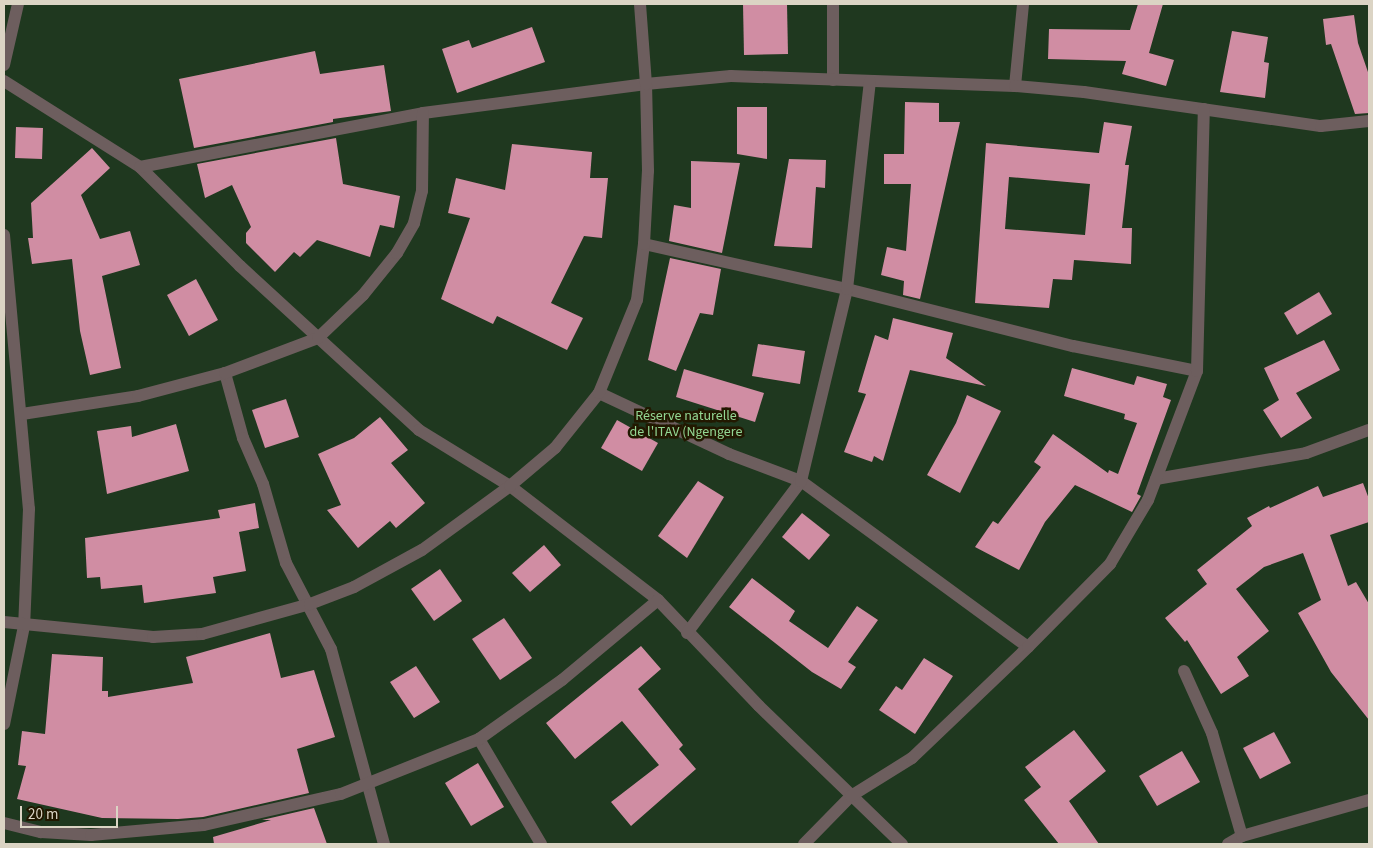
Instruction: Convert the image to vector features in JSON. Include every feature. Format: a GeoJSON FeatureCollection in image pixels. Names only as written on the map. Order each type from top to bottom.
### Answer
{"type":"FeatureCollection","features":[{"type":"Feature","properties":{"kind":"street"},"geometry":{"type":"LineString","coordinates":[[4,65],[18,4]]}},
{"type":"Feature","properties":{"kind":"street"},"geometry":{"type":"LineString","coordinates":[[4,622],[24,626],[153,637],[202,634],[310,604],[354,587],[422,550],[510,486],[555,448],[599,393],[637,300],[644,244],[648,171],[646,84],[640,4]]}},
{"type":"Feature","properties":{"kind":"street"},"geometry":{"type":"LineString","coordinates":[[833,4],[833,80]]}},
{"type":"Feature","properties":{"kind":"street"},"geometry":{"type":"LineString","coordinates":[[1015,86],[1023,4]]}},
{"type":"Feature","properties":{"kind":"street"},"geometry":{"type":"LineString","coordinates":[[140,167],[423,113],[646,84],[731,76],[1015,86],[1204,109],[1321,126],[1369,121]]}},
{"type":"Feature","properties":{"kind":"street"},"geometry":{"type":"LineString","coordinates":[[4,81],[140,167],[318,338],[419,430],[510,486],[658,600],[687,633],[902,844]]}},
{"type":"Feature","properties":{"kind":"street"},"geometry":{"type":"LineString","coordinates":[[687,633],[801,481],[847,289],[870,81]]}},
{"type":"Feature","properties":{"kind":"street"},"geometry":{"type":"LineString","coordinates":[[804,844],[851,796],[912,758],[1028,647],[1110,564],[1148,500],[1197,371],[1204,109]]}},
{"type":"Feature","properties":{"kind":"street"},"geometry":{"type":"LineString","coordinates":[[22,414],[138,396],[225,373],[318,338],[363,295],[397,253],[414,223],[422,191],[423,113]]}},
{"type":"Feature","properties":{"kind":"street"},"geometry":{"type":"LineString","coordinates":[[4,235],[22,414],[29,509],[24,626],[4,724]]}},
{"type":"Feature","properties":{"kind":"street"},"geometry":{"type":"LineString","coordinates":[[644,244],[847,289],[1073,346],[1197,371]]}},
{"type":"Feature","properties":{"kind":"street"},"geometry":{"type":"LineString","coordinates":[[225,373],[243,438],[263,484],[286,563],[310,604],[331,649],[384,844]]}},
{"type":"Feature","properties":{"kind":"street"},"geometry":{"type":"LineString","coordinates":[[599,393],[730,454],[801,481],[1028,647]]}},
{"type":"Feature","properties":{"kind":"street"},"geometry":{"type":"LineString","coordinates":[[1156,479],[1306,453],[1369,430]]}},
{"type":"Feature","properties":{"kind":"street"},"geometry":{"type":"LineString","coordinates":[[4,823],[41,832],[91,840],[204,825],[341,794],[479,739],[562,680],[658,600]]}},
{"type":"Feature","properties":{"kind":"street"},"geometry":{"type":"LineString","coordinates":[[1184,671],[1212,733],[1242,836]]}},
{"type":"Feature","properties":{"kind":"street"},"geometry":{"type":"LineString","coordinates":[[479,739],[541,844]]}},
{"type":"Feature","properties":{"kind":"street"},"geometry":{"type":"LineString","coordinates":[[1228,844],[1242,836],[1369,800]]}},
{"type":"Feature","properties":{"kind":"green space","name":"Réserve naturelle de l'ITAV (Ngengere"},"geometry":{"type":"Polygon","coordinates":[[[4,4],[1369,4],[1369,844],[4,844],[4,4]]]}},
{"type":"Feature","properties":{"kind":"building"},"geometry":{"type":"Polygon","coordinates":[[[743,4],[787,4],[788,54],[744,55],[743,4]]]}},
{"type":"Feature","properties":{"kind":"building"},"geometry":{"type":"Polygon","coordinates":[[[1138,4],[1163,4],[1149,53],[1174,60],[1166,86],[1122,74],[1126,61],[1048,59],[1049,29],[1130,30],[1138,4]]]}},
{"type":"Feature","properties":{"kind":"building"},"geometry":{"type":"Polygon","coordinates":[[[1354,15],[1358,43],[1369,75],[1369,113],[1355,114],[1331,44],[1326,45],[1323,19],[1354,15]]]}},
{"type":"Feature","properties":{"kind":"building"},"geometry":{"type":"Polygon","coordinates":[[[532,27],[545,62],[457,93],[442,49],[469,40],[472,48],[532,27]]]}},
{"type":"Feature","properties":{"kind":"building"},"geometry":{"type":"Polygon","coordinates":[[[1232,31],[1268,37],[1264,62],[1269,63],[1265,98],[1220,92],[1232,31]]]}},
{"type":"Feature","properties":{"kind":"building"},"geometry":{"type":"Polygon","coordinates":[[[315,51],[320,74],[384,65],[391,111],[333,119],[333,122],[194,148],[179,79],[315,51]]]}},
{"type":"Feature","properties":{"kind":"building"},"geometry":{"type":"Polygon","coordinates":[[[905,102],[939,103],[939,122],[960,122],[920,299],[903,295],[904,281],[881,275],[887,247],[906,251],[911,184],[884,184],[884,154],[904,154],[905,102]]]}},
{"type":"Feature","properties":{"kind":"building"},"geometry":{"type":"Polygon","coordinates":[[[737,107],[767,107],[767,159],[737,154],[737,107]]]}},
{"type":"Feature","properties":{"kind":"building"},"geometry":{"type":"Polygon","coordinates":[[[1104,122],[1132,126],[1125,165],[1129,165],[1122,228],[1132,228],[1131,264],[1074,260],[1072,280],[1053,279],[1049,308],[975,303],[986,143],[1099,153],[1104,122]],[[1009,177],[1005,229],[1085,235],[1090,184],[1009,177]]]}},
{"type":"Feature","properties":{"kind":"building"},"geometry":{"type":"Polygon","coordinates":[[[16,127],[43,128],[42,159],[15,158],[16,127]]]}},
{"type":"Feature","properties":{"kind":"building"},"geometry":{"type":"Polygon","coordinates":[[[336,138],[343,184],[400,196],[394,228],[380,225],[370,257],[317,240],[300,257],[294,252],[275,272],[246,243],[246,233],[251,227],[232,185],[205,198],[197,164],[336,138]]]}},
{"type":"Feature","properties":{"kind":"building"},"geometry":{"type":"Polygon","coordinates":[[[512,144],[592,152],[590,178],[608,178],[602,238],[584,236],[551,303],[583,318],[567,350],[497,316],[493,324],[441,299],[470,218],[448,213],[456,178],[505,190],[512,144]]]}},
{"type":"Feature","properties":{"kind":"building"},"geometry":{"type":"Polygon","coordinates":[[[92,148],[110,168],[81,195],[100,239],[130,231],[140,265],[102,276],[121,368],[90,375],[80,331],[72,259],[32,264],[28,238],[33,238],[31,203],[92,148]]]}},
{"type":"Feature","properties":{"kind":"building"},"geometry":{"type":"Polygon","coordinates":[[[789,159],[826,160],[825,188],[816,187],[812,248],[774,246],[789,159]]]}},
{"type":"Feature","properties":{"kind":"building"},"geometry":{"type":"Polygon","coordinates":[[[691,161],[740,163],[722,253],[669,241],[674,205],[691,208],[691,161]]]}},
{"type":"Feature","properties":{"kind":"building"},"geometry":{"type":"Polygon","coordinates":[[[670,258],[721,269],[713,315],[700,313],[676,371],[648,360],[670,258]]]}},
{"type":"Feature","properties":{"kind":"building"},"geometry":{"type":"Polygon","coordinates":[[[196,279],[218,320],[189,336],[167,295],[196,279]]]}},
{"type":"Feature","properties":{"kind":"building"},"geometry":{"type":"Polygon","coordinates":[[[1319,292],[1332,314],[1297,335],[1284,313],[1319,292]]]}},
{"type":"Feature","properties":{"kind":"building"},"geometry":{"type":"Polygon","coordinates":[[[893,318],[953,333],[946,358],[986,386],[910,370],[883,461],[874,456],[872,462],[844,452],[866,394],[858,392],[875,335],[888,340],[893,318]]]}},
{"type":"Feature","properties":{"kind":"building"},"geometry":{"type":"Polygon","coordinates":[[[1324,340],[1340,370],[1296,393],[1312,418],[1281,438],[1263,410],[1279,400],[1264,368],[1324,340]]]}},
{"type":"Feature","properties":{"kind":"building"},"geometry":{"type":"Polygon","coordinates":[[[758,344],[805,351],[800,384],[752,376],[758,344]]]}},
{"type":"Feature","properties":{"kind":"building"},"geometry":{"type":"Polygon","coordinates":[[[1072,368],[1134,385],[1137,376],[1167,384],[1163,397],[1171,400],[1137,494],[1141,496],[1132,512],[1075,485],[1045,522],[1019,570],[975,547],[993,521],[998,524],[1041,467],[1034,462],[1053,434],[1108,473],[1109,470],[1118,474],[1137,423],[1124,419],[1125,414],[1064,396],[1072,368]]]}},
{"type":"Feature","properties":{"kind":"building"},"geometry":{"type":"Polygon","coordinates":[[[684,369],[764,393],[755,422],[676,397],[684,369]]]}},
{"type":"Feature","properties":{"kind":"building"},"geometry":{"type":"Polygon","coordinates":[[[967,395],[1001,411],[960,493],[927,475],[956,423],[967,395]]]}},
{"type":"Feature","properties":{"kind":"building"},"geometry":{"type":"Polygon","coordinates":[[[286,399],[299,437],[265,448],[252,410],[286,399]]]}},
{"type":"Feature","properties":{"kind":"building"},"geometry":{"type":"Polygon","coordinates":[[[380,417],[408,450],[391,463],[425,503],[396,528],[390,521],[358,548],[327,510],[341,505],[318,454],[354,438],[380,417]]]}},
{"type":"Feature","properties":{"kind":"building"},"geometry":{"type":"Polygon","coordinates":[[[617,420],[658,443],[642,471],[601,448],[617,420]]]}},
{"type":"Feature","properties":{"kind":"building"},"geometry":{"type":"Polygon","coordinates":[[[176,424],[189,471],[107,494],[97,431],[131,426],[132,437],[176,424]]]}},
{"type":"Feature","properties":{"kind":"building"},"geometry":{"type":"Polygon","coordinates":[[[698,481],[724,497],[687,558],[658,536],[698,481]]]}},
{"type":"Feature","properties":{"kind":"building"},"geometry":{"type":"Polygon","coordinates":[[[1363,483],[1369,499],[1369,522],[1330,535],[1348,586],[1356,582],[1369,604],[1369,720],[1331,672],[1298,613],[1321,600],[1303,553],[1264,567],[1236,589],[1269,631],[1237,657],[1249,676],[1221,694],[1187,640],[1185,642],[1165,618],[1207,584],[1197,570],[1252,526],[1247,518],[1269,506],[1270,508],[1318,486],[1323,497],[1363,483]]]}},
{"type":"Feature","properties":{"kind":"building"},"geometry":{"type":"Polygon","coordinates":[[[255,503],[259,528],[239,532],[246,571],[213,577],[216,593],[144,603],[142,585],[101,589],[100,577],[87,578],[85,538],[220,518],[218,510],[255,503]]]}},
{"type":"Feature","properties":{"kind":"building"},"geometry":{"type":"Polygon","coordinates":[[[802,513],[830,535],[809,560],[782,537],[802,513]]]}},
{"type":"Feature","properties":{"kind":"building"},"geometry":{"type":"Polygon","coordinates":[[[544,545],[561,565],[530,592],[512,573],[544,545]]]}},
{"type":"Feature","properties":{"kind":"building"},"geometry":{"type":"Polygon","coordinates":[[[440,569],[462,601],[434,621],[411,589],[440,569]]]}},
{"type":"Feature","properties":{"kind":"building"},"geometry":{"type":"Polygon","coordinates":[[[752,578],[795,611],[789,621],[828,648],[857,606],[878,620],[848,662],[856,667],[841,689],[812,672],[729,607],[752,578]]]}},
{"type":"Feature","properties":{"kind":"building"},"geometry":{"type":"Polygon","coordinates":[[[504,618],[532,658],[500,680],[472,639],[504,618]]]}},
{"type":"Feature","properties":{"kind":"building"},"geometry":{"type":"Polygon","coordinates":[[[270,633],[281,678],[314,670],[335,737],[297,749],[309,793],[203,817],[178,819],[102,818],[17,799],[26,766],[18,765],[22,731],[45,734],[52,654],[103,657],[102,691],[108,691],[108,697],[193,683],[186,657],[270,633]]]}},
{"type":"Feature","properties":{"kind":"building"},"geometry":{"type":"Polygon","coordinates":[[[641,646],[661,669],[638,689],[683,745],[679,749],[696,769],[631,826],[611,802],[659,765],[622,721],[575,759],[546,723],[641,646]]]}},
{"type":"Feature","properties":{"kind":"building"},"geometry":{"type":"Polygon","coordinates":[[[924,658],[953,676],[915,734],[879,710],[896,686],[902,690],[924,658]]]}},
{"type":"Feature","properties":{"kind":"building"},"geometry":{"type":"Polygon","coordinates":[[[416,666],[440,702],[414,718],[390,682],[416,666]]]}},
{"type":"Feature","properties":{"kind":"building"},"geometry":{"type":"Polygon","coordinates":[[[1074,730],[1106,771],[1069,801],[1099,844],[1059,844],[1024,800],[1041,787],[1025,767],[1074,730]]]}},
{"type":"Feature","properties":{"kind":"building"},"geometry":{"type":"Polygon","coordinates":[[[1274,732],[1291,763],[1260,779],[1243,748],[1274,732]]]}},
{"type":"Feature","properties":{"kind":"building"},"geometry":{"type":"Polygon","coordinates":[[[1182,751],[1200,782],[1157,806],[1139,776],[1182,751]]]}},
{"type":"Feature","properties":{"kind":"building"},"geometry":{"type":"Polygon","coordinates":[[[478,763],[504,807],[471,826],[445,783],[478,763]]]}},
{"type":"Feature","properties":{"kind":"building"},"geometry":{"type":"Polygon","coordinates":[[[314,808],[327,844],[214,844],[213,837],[271,820],[262,820],[314,808]]]}}]}
